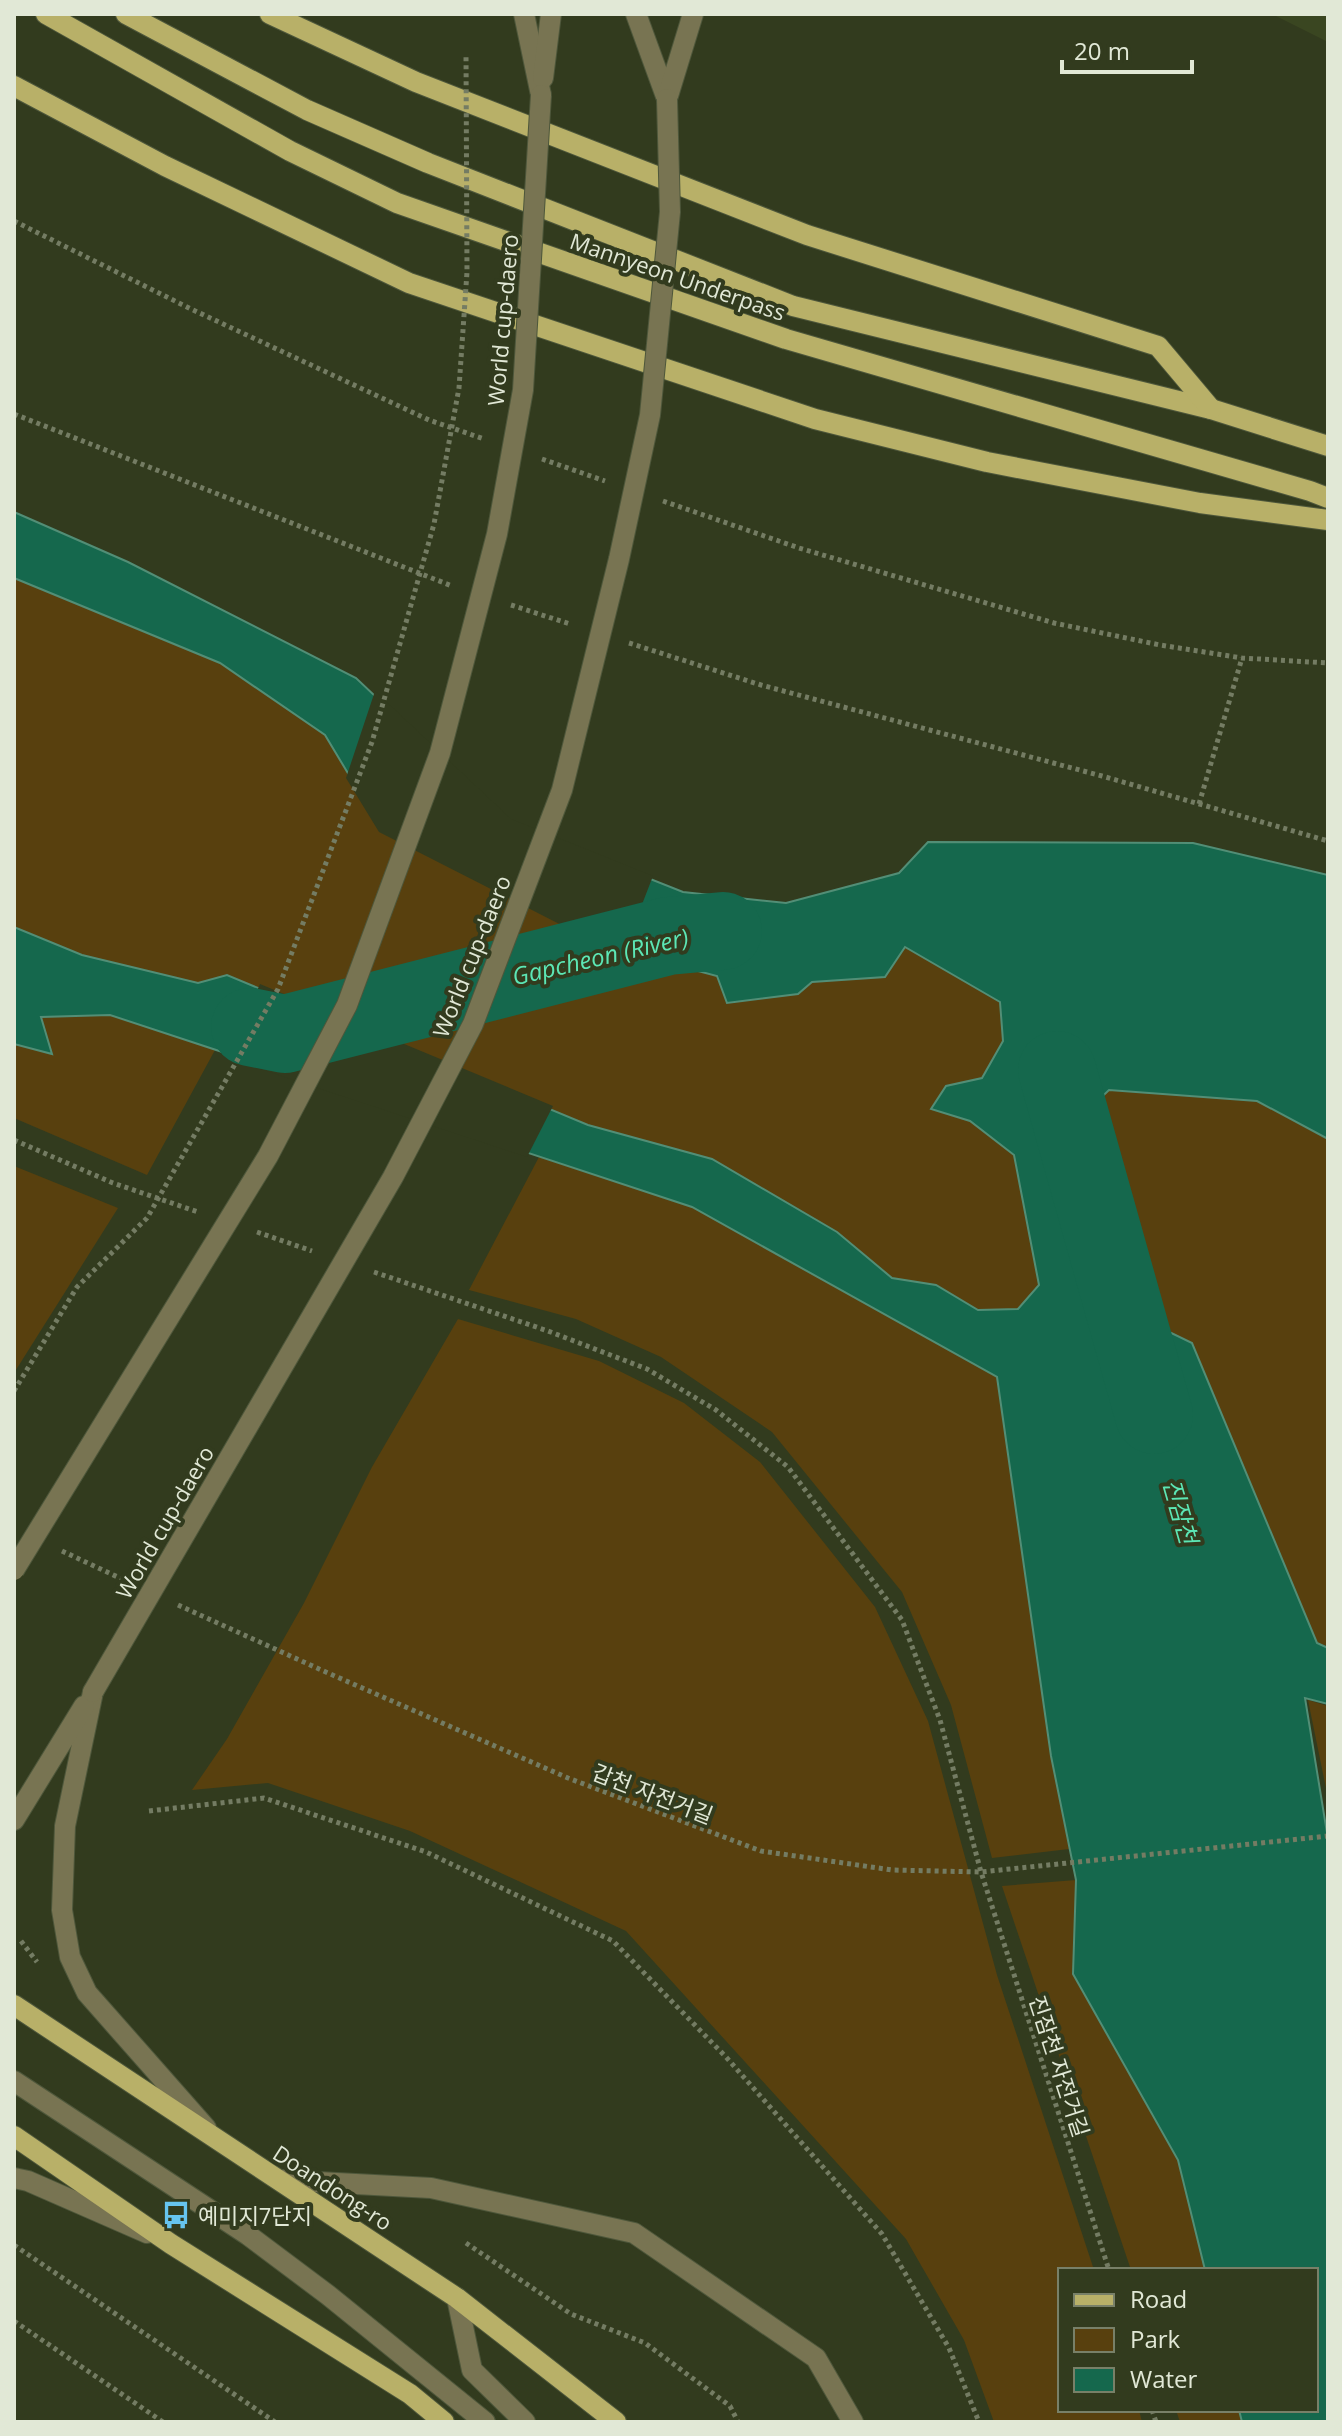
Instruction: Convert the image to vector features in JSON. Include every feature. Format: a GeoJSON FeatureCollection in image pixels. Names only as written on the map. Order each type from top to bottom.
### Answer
{"type":"FeatureCollection","features":[{"type":"Feature","properties":{"kind":"main road","name":"Mannyeon Underpass"},"geometry":{"type":"LineString","coordinates":[[46,14],[290,151],[397,203],[786,339],[1328,498]]}},
{"type":"Feature","properties":{"kind":"main road","name":"Mannyeon Underpass"},"geometry":{"type":"LineString","coordinates":[[126,14],[307,110],[428,163],[793,306],[1211,409],[1328,446]]}},
{"type":"Feature","properties":{"kind":"main road"},"geometry":{"type":"LineString","coordinates":[[270,14],[416,82],[807,235],[1158,346],[1211,409]]}},
{"type":"Feature","properties":{"kind":"main road"},"geometry":{"type":"LineString","coordinates":[[14,86],[165,166],[409,283],[800,414],[987,462],[1200,503],[1328,520]]}},
{"type":"Feature","properties":{"kind":"main road","name":"Doandong-ro"},"geometry":{"type":"LineString","coordinates":[[14,2005],[457,2298],[616,2422]]}},
{"type":"Feature","properties":{"kind":"main road"},"geometry":{"type":"LineString","coordinates":[[14,2136],[171,2244],[410,2394],[444,2422]]}},
{"type":"Feature","properties":{"kind":"street"},"geometry":{"type":"LineString","coordinates":[[524,14],[541,95]]}},
{"type":"Feature","properties":{"kind":"street","name":"World cup-daero"},"geometry":{"type":"LineString","coordinates":[[14,1570],[268,1156],[347,1005],[440,753],[497,534],[523,390],[541,95],[551,14]]}},
{"type":"Feature","properties":{"kind":"street","name":"World cup-daero"},"geometry":{"type":"LineString","coordinates":[[14,1820],[93,1692],[393,1177],[466,1038],[562,790],[619,559],[650,415],[670,212],[667,99],[636,14]]}},
{"type":"Feature","properties":{"kind":"street"},"geometry":{"type":"LineString","coordinates":[[667,99],[693,14]]}},
{"type":"Feature","properties":{"kind":"street"},"geometry":{"type":"LineString","coordinates":[[93,1692],[65,1826],[62,1910],[70,1957],[87,1993],[214,2137]]}},
{"type":"Feature","properties":{"kind":"street"},"geometry":{"type":"LineString","coordinates":[[14,2081],[248,2235],[328,2295],[485,2422]]}},
{"type":"Feature","properties":{"kind":"street"},"geometry":{"type":"LineString","coordinates":[[14,2178],[28,2181],[171,2244]]}},
{"type":"Feature","properties":{"kind":"street"},"geometry":{"type":"LineString","coordinates":[[280,2180],[431,2188],[634,2233],[816,2358],[853,2422]]}},
{"type":"Feature","properties":{"kind":"street"},"geometry":{"type":"LineString","coordinates":[[457,2298],[472,2370],[525,2422]]}},
{"type":"Feature","properties":{"kind":"path"},"geometry":{"type":"LineString","coordinates":[[14,1391],[77,1287],[147,1218],[278,989],[372,742],[434,524],[459,388],[467,272],[466,55]]}},
{"type":"Feature","properties":{"kind":"path"},"geometry":{"type":"LineString","coordinates":[[1328,663],[1242,658],[1199,804],[1328,841]]}},
{"type":"Feature","properties":{"kind":"path"},"geometry":{"type":"LineString","coordinates":[[14,1140],[113,1183],[203,1214]]}},
{"type":"Feature","properties":{"kind":"path"},"geometry":{"type":"LineString","coordinates":[[248,1229],[323,1255]]}},
{"type":"Feature","properties":{"kind":"path","name":"진잠천 자전거길"},"geometry":{"type":"LineString","coordinates":[[369,1271],[548,1331],[647,1369],[716,1410],[788,1467],[902,1620],[940,1720],[981,1872],[1108,2268]]}},
{"type":"Feature","properties":{"kind":"path"},"geometry":{"type":"LineString","coordinates":[[57,1549],[128,1582]]}},
{"type":"Feature","properties":{"kind":"path","name":"갑천 자전거길"},"geometry":{"type":"LineString","coordinates":[[171,1601],[554,1772],[761,1851],[892,1870],[990,1872],[1328,1836]]}},
{"type":"Feature","properties":{"kind":"path"},"geometry":{"type":"LineString","coordinates":[[149,1811],[264,1798],[426,1852],[613,1941],[726,2057],[882,2234],[949,2348],[979,2422]]}},
{"type":"Feature","properties":{"kind":"path"},"geometry":{"type":"LineString","coordinates":[[21,1941],[40,1966]]}},
{"type":"Feature","properties":{"kind":"path"},"geometry":{"type":"LineString","coordinates":[[466,2243],[571,2314],[645,2343],[730,2406],[738,2422]]}},
{"type":"Feature","properties":{"kind":"path"},"geometry":{"type":"LineString","coordinates":[[14,2245],[275,2422]]}},
{"type":"Feature","properties":{"kind":"path"},"geometry":{"type":"LineString","coordinates":[[14,2321],[163,2422]]}},
{"type":"Feature","properties":{"kind":"shaded area"},"geometry":{"type":"Polygon","coordinates":[[[1272,14],[1328,14],[1328,42],[1272,14]]]}},
{"type":"Feature","properties":{"kind":"green space"},"geometry":{"type":"Polygon","coordinates":[[[14,578],[220,663],[325,735],[382,830],[683,967],[758,979],[885,977],[905,946],[1001,1002],[1003,1041],[982,1079],[946,1086],[970,1121],[1014,1155],[1039,1285],[1019,1309],[978,1310],[936,1285],[892,1278],[837,1232],[712,1159],[588,1125],[227,975],[198,983],[82,955],[14,927],[14,578]]]}},
{"type":"Feature","properties":{"kind":"green space"},"geometry":{"type":"Polygon","coordinates":[[[110,1015],[215,1050],[147,1175],[14,1118],[14,1044],[51,1053],[41,1017],[110,1015]]]}},
{"type":"Feature","properties":{"kind":"green space"},"geometry":{"type":"Polygon","coordinates":[[[1109,1090],[1257,1101],[1328,1140],[1328,1646],[1317,1643],[1192,1343],[1087,1292],[1086,1112],[1109,1090]]]}},
{"type":"Feature","properties":{"kind":"green space"},"geometry":{"type":"Polygon","coordinates":[[[539,1157],[692,1207],[997,1377],[1051,1756],[1069,1849],[992,1858],[951,1705],[902,1592],[772,1432],[661,1357],[576,1319],[469,1290],[539,1157]]]}},
{"type":"Feature","properties":{"kind":"green space"},"geometry":{"type":"Polygon","coordinates":[[[14,1166],[118,1208],[14,1373],[14,1166]]]}},
{"type":"Feature","properties":{"kind":"green space"},"geometry":{"type":"Polygon","coordinates":[[[458,1319],[599,1361],[684,1403],[760,1462],[875,1607],[928,1721],[997,1975],[1093,2268],[1058,2268],[1058,2412],[1140,2412],[1142,2422],[994,2422],[964,2340],[906,2239],[626,1931],[410,1831],[268,1783],[192,1790],[227,1739],[304,1603],[372,1467],[458,1319]]]}},
{"type":"Feature","properties":{"kind":"green space"},"geometry":{"type":"Polygon","coordinates":[[[1308,1700],[1328,1706],[1328,1798],[1308,1700]]]}},
{"type":"Feature","properties":{"kind":"green space"},"geometry":{"type":"Polygon","coordinates":[[[1076,1880],[1073,1974],[1178,2160],[1205,2268],[1130,2268],[1002,1886],[1076,1880]]]}},
{"type":"Feature","properties":{"kind":"green space"},"geometry":{"type":"Polygon","coordinates":[[[1177,2412],[1240,2412],[1242,2422],[1180,2422],[1177,2412]]]}},
{"type":"Feature","properties":{"kind":"water"},"geometry":{"type":"Polygon","coordinates":[[[14,512],[128,562],[356,678],[509,823],[683,892],[786,903],[899,873],[928,842],[1193,843],[1328,875],[1328,1139],[1257,1101],[1109,1090],[1086,1112],[1087,1292],[1192,1343],[1317,1643],[1328,1648],[1328,1704],[1305,1698],[1328,1839],[1328,2422],[1242,2422],[1240,2412],[1318,2412],[1318,2268],[1205,2268],[1178,2160],[1073,1974],[1076,1880],[1051,1756],[997,1377],[692,1207],[110,1015],[41,1017],[52,1054],[14,1044],[14,927],[82,955],[198,983],[227,975],[588,1125],[712,1159],[837,1232],[892,1278],[936,1285],[978,1310],[1018,1309],[1039,1285],[1014,1155],[970,1121],[931,1109],[946,1086],[982,1078],[1003,1041],[1000,1002],[905,947],[885,977],[812,982],[798,994],[727,1003],[717,976],[642,961],[382,830],[325,735],[220,663],[14,578],[14,512]]]}},
{"type":"Feature","properties":{"kind":"pier"},"geometry":{"type":"Polygon","coordinates":[[[375,691],[511,819],[653,876],[622,956],[379,832],[346,778],[375,691]]]}},
{"type":"Feature","properties":{"kind":"pier"},"geometry":{"type":"Polygon","coordinates":[[[260,984],[553,1106],[527,1157],[227,1058],[260,984]]]}},
{"type":"Feature","properties":{"kind":"waterway","name":"Gapcheon (River)"},"geometry":{"type":"LineString","coordinates":[[250,1027],[285,1034],[668,936],[723,931]]}},
{"type":"Feature","properties":{"kind":"waterway","name":"진잠천"},"geometry":{"type":"LineString","coordinates":[[1057,1070],[1154,1415]]}},
{"type":"Feature","properties":{"kind":"place","name":"예미지7단지"},"geometry":{"type":"Point","coordinates":[176,2215]}}]}
